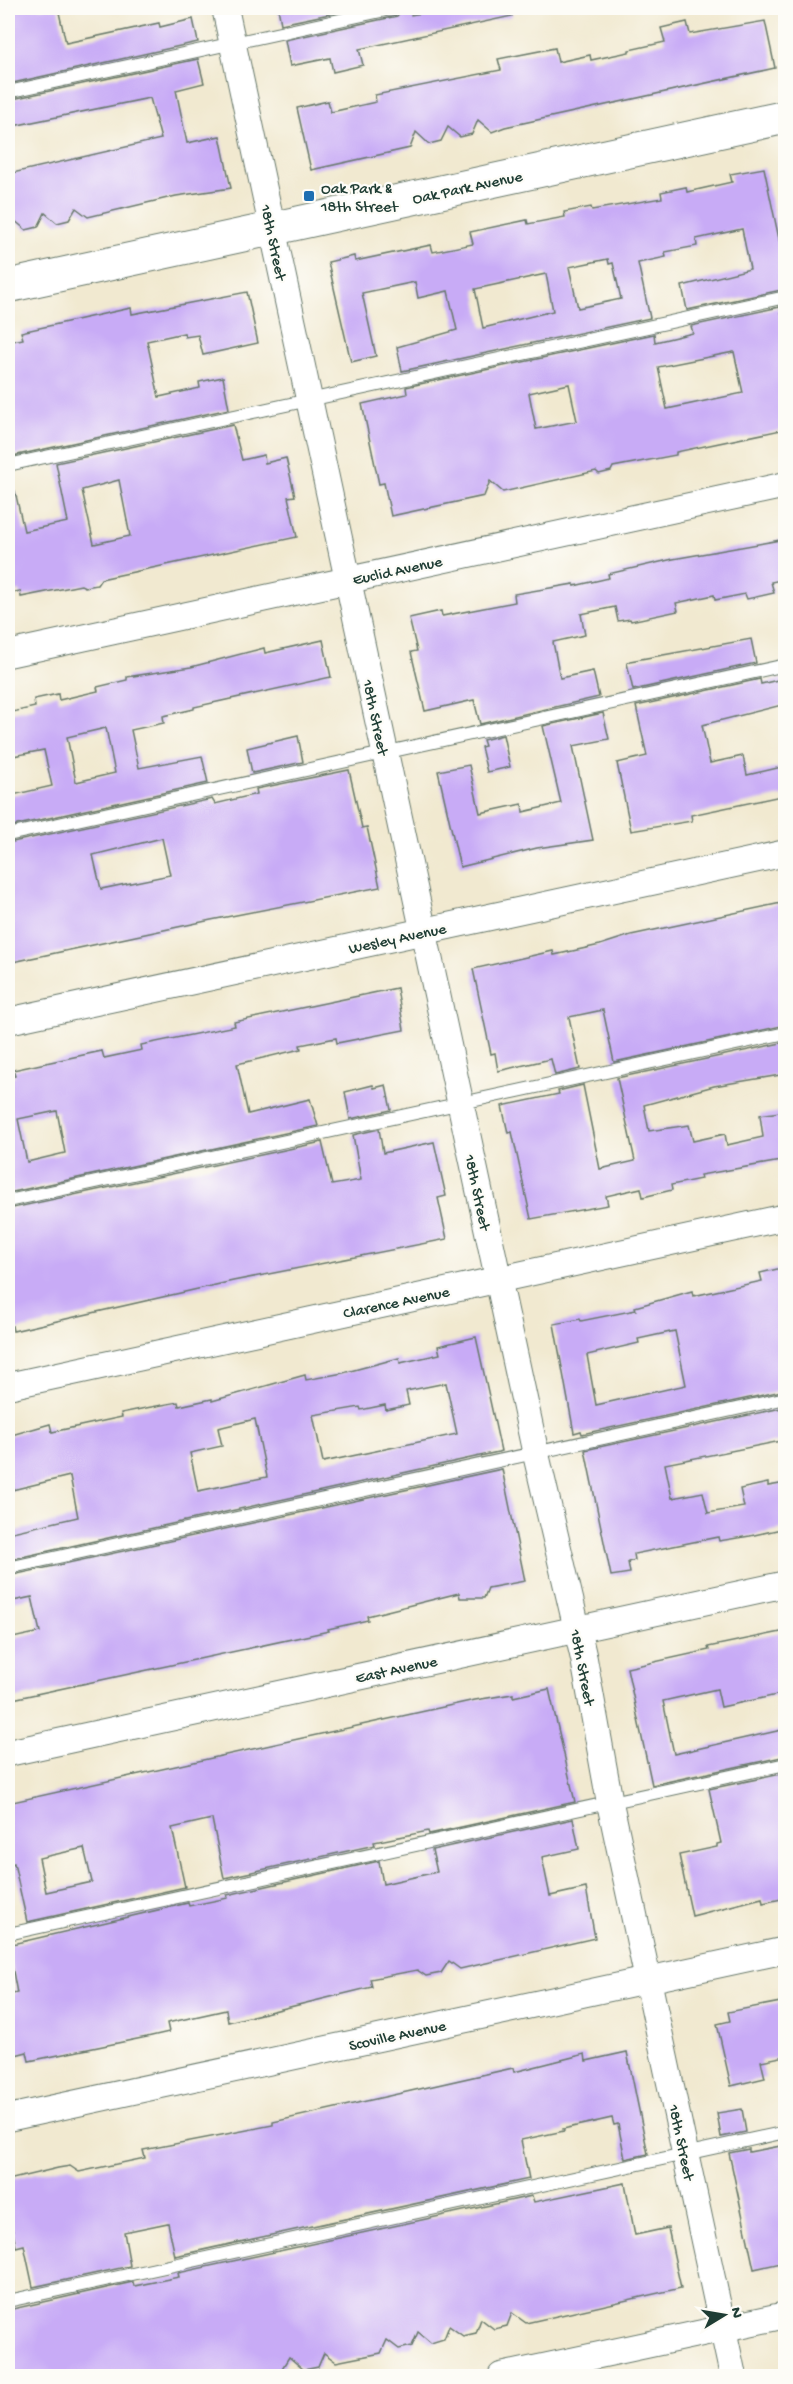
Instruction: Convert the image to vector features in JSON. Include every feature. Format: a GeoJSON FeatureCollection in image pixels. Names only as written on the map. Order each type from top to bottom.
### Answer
{"type":"FeatureCollection","features":[{"type":"Feature","properties":{"kind":"street","name":"18th Street"},"geometry":{"type":"LineString","coordinates":[[225,8],[535,1450],[577,1629],[610,1803],[733,2376]]}},
{"type":"Feature","properties":{"kind":"street","name":"Oak Park Avenue"},"geometry":{"type":"LineString","coordinates":[[8,286],[786,117]]}},
{"type":"Feature","properties":{"kind":"street","name":"Euclid Avenue"},"geometry":{"type":"LineString","coordinates":[[8,654],[786,485]]}},
{"type":"Feature","properties":{"kind":"street","name":"Wesley Avenue"},"geometry":{"type":"LineString","coordinates":[[8,1021],[786,853]]}},
{"type":"Feature","properties":{"kind":"street","name":"Clarence Avenue"},"geometry":{"type":"LineString","coordinates":[[8,1386],[786,1217]]}},
{"type":"Feature","properties":{"kind":"street","name":"East Avenue"},"geometry":{"type":"LineString","coordinates":[[8,1753],[786,1584]]}},
{"type":"Feature","properties":{"kind":"street","name":"Scoville Avenue"},"geometry":{"type":"LineString","coordinates":[[8,2118],[786,1950]]}},
{"type":"Feature","properties":{"kind":"street"},"geometry":{"type":"LineString","coordinates":[[501,2376],[786,2315]]}},
{"type":"Feature","properties":{"kind":"lane"},"geometry":{"type":"LineString","coordinates":[[8,92],[395,8]]}},
{"type":"Feature","properties":{"kind":"lane"},"geometry":{"type":"LineString","coordinates":[[8,465],[786,297]]}},
{"type":"Feature","properties":{"kind":"lane"},"geometry":{"type":"LineString","coordinates":[[8,835],[786,665]]}},
{"type":"Feature","properties":{"kind":"lane"},"geometry":{"type":"LineString","coordinates":[[8,1201],[786,1033]]}},
{"type":"Feature","properties":{"kind":"lane"},"geometry":{"type":"LineString","coordinates":[[8,1568],[535,1450],[786,1398]]}},
{"type":"Feature","properties":{"kind":"lane"},"geometry":{"type":"LineString","coordinates":[[8,1934],[786,1764]]}},
{"type":"Feature","properties":{"kind":"lane"},"geometry":{"type":"LineString","coordinates":[[8,2301],[786,2132]]}},
{"type":"Feature","properties":{"kind":"building"},"geometry":{"type":"Polygon","coordinates":[[[8,8],[58,8],[66,43],[159,23],[160,27],[193,19],[198,42],[8,84],[8,8]]]}},
{"type":"Feature","properties":{"kind":"building"},"geometry":{"type":"Polygon","coordinates":[[[278,8],[358,8],[281,24],[278,8]]]}},
{"type":"Feature","properties":{"kind":"building"},"geometry":{"type":"Polygon","coordinates":[[[403,8],[410,8],[411,15],[452,8],[511,8],[512,16],[359,49],[363,65],[333,72],[330,58],[290,66],[285,40],[397,16],[403,8]]]}},
{"type":"Feature","properties":{"kind":"building"},"geometry":{"type":"Polygon","coordinates":[[[765,21],[775,68],[505,127],[492,132],[478,120],[472,134],[460,137],[448,127],[441,141],[429,144],[416,132],[410,148],[311,170],[297,108],[328,101],[331,112],[376,102],[375,95],[501,70],[498,59],[555,48],[558,62],[590,55],[591,60],[629,52],[629,50],[665,42],[661,28],[687,22],[690,34],[765,21]]]}},
{"type":"Feature","properties":{"kind":"building"},"geometry":{"type":"Polygon","coordinates":[[[198,59],[204,83],[176,90],[187,143],[220,136],[231,188],[176,196],[88,217],[76,208],[69,220],[57,223],[45,213],[38,227],[26,230],[8,215],[8,174],[161,139],[150,98],[8,127],[8,100],[198,59]]]}},
{"type":"Feature","properties":{"kind":"building"},"geometry":{"type":"Polygon","coordinates":[[[764,168],[786,272],[786,289],[687,310],[682,286],[750,269],[742,229],[696,239],[697,246],[665,252],[666,257],[638,263],[650,318],[402,371],[397,347],[457,330],[448,291],[418,298],[415,282],[362,293],[376,356],[351,362],[328,262],[354,256],[355,261],[431,245],[433,252],[473,244],[470,232],[527,220],[528,224],[565,217],[564,212],[591,207],[592,210],[662,198],[661,192],[686,187],[687,192],[732,182],[730,174],[764,168]],[[608,259],[569,267],[578,308],[621,299],[613,263],[609,264],[608,259]],[[546,274],[475,289],[483,328],[553,311],[546,274]]]}},
{"type":"Feature","properties":{"kind":"building"},"geometry":{"type":"Polygon","coordinates":[[[247,292],[258,343],[203,355],[198,335],[185,337],[184,333],[147,341],[159,397],[200,388],[199,382],[223,377],[229,409],[8,457],[8,342],[23,339],[21,332],[131,308],[132,314],[247,292]]]}},
{"type":"Feature","properties":{"kind":"building"},"geometry":{"type":"Polygon","coordinates":[[[780,307],[786,332],[786,429],[613,467],[611,471],[599,474],[596,471],[503,492],[490,481],[484,496],[391,516],[384,483],[379,484],[362,404],[407,394],[406,387],[654,334],[655,342],[693,333],[691,326],[780,307]],[[734,352],[658,367],[667,409],[743,393],[734,352]],[[569,384],[529,393],[536,429],[577,421],[569,384]]]}},
{"type":"Feature","properties":{"kind":"building"},"geometry":{"type":"Polygon","coordinates":[[[233,425],[242,460],[264,455],[265,463],[286,458],[295,496],[288,497],[297,537],[101,579],[97,585],[85,587],[81,585],[21,597],[20,591],[11,593],[8,575],[8,492],[15,491],[24,531],[68,522],[56,463],[233,425]],[[119,480],[82,490],[94,544],[130,536],[119,480]]]}},
{"type":"Feature","properties":{"kind":"building"},"geometry":{"type":"Polygon","coordinates":[[[786,539],[786,579],[771,582],[774,593],[747,599],[745,594],[715,600],[714,595],[676,603],[678,611],[631,621],[630,619],[618,621],[615,607],[581,614],[585,635],[553,642],[560,678],[593,671],[599,697],[480,724],[474,700],[425,711],[411,652],[417,651],[409,618],[441,611],[442,616],[515,602],[514,594],[574,584],[574,586],[609,578],[608,574],[673,559],[786,539]]]}},
{"type":"Feature","properties":{"kind":"building"},"geometry":{"type":"Polygon","coordinates":[[[751,639],[756,663],[633,690],[627,663],[630,661],[751,639]]]}},
{"type":"Feature","properties":{"kind":"building"},"geometry":{"type":"Polygon","coordinates":[[[323,640],[331,677],[194,707],[194,709],[163,716],[164,723],[131,730],[139,768],[202,756],[208,783],[8,827],[8,796],[52,786],[44,750],[8,757],[8,713],[35,707],[34,699],[58,694],[59,700],[98,691],[97,687],[127,680],[127,677],[191,667],[264,648],[265,653],[323,640]],[[106,728],[67,737],[76,782],[115,773],[106,728]]]}},
{"type":"Feature","properties":{"kind":"building"},"geometry":{"type":"Polygon","coordinates":[[[786,678],[786,704],[702,725],[710,763],[743,756],[747,775],[786,766],[786,795],[691,815],[692,821],[631,831],[617,763],[647,756],[636,706],[760,679],[761,684],[786,678]]]}},
{"type":"Feature","properties":{"kind":"building"},"geometry":{"type":"Polygon","coordinates":[[[603,713],[609,739],[573,746],[593,840],[537,848],[460,867],[438,771],[469,765],[480,813],[522,804],[523,812],[561,803],[543,726],[603,713]]]}},
{"type":"Feature","properties":{"kind":"building"},"geometry":{"type":"Polygon","coordinates":[[[503,735],[510,767],[487,772],[481,747],[485,746],[483,740],[503,735]]]}},
{"type":"Feature","properties":{"kind":"building"},"geometry":{"type":"Polygon","coordinates":[[[298,736],[303,762],[252,773],[247,748],[298,736]]]}},
{"type":"Feature","properties":{"kind":"building"},"geometry":{"type":"Polygon","coordinates":[[[349,770],[362,828],[367,827],[380,887],[8,963],[8,843],[212,799],[215,804],[257,794],[256,789],[349,770]],[[162,838],[93,855],[101,889],[170,875],[162,838]]]}},
{"type":"Feature","properties":{"kind":"building"},"geometry":{"type":"Polygon","coordinates":[[[786,902],[786,1025],[614,1062],[603,1010],[569,1017],[580,1069],[555,1075],[551,1059],[498,1071],[495,1053],[491,1054],[473,969],[553,951],[554,955],[600,945],[631,935],[786,902]]]}},
{"type":"Feature","properties":{"kind":"building"},"geometry":{"type":"Polygon","coordinates":[[[397,988],[404,1030],[337,1043],[336,1038],[300,1045],[301,1049],[237,1064],[248,1114],[310,1099],[318,1126],[8,1193],[8,1078],[15,1076],[13,1070],[102,1051],[104,1058],[142,1050],[141,1045],[235,1026],[234,1022],[397,988]],[[57,1111],[18,1119],[27,1162],[65,1153],[57,1111]]]}},
{"type":"Feature","properties":{"kind":"building"},"geometry":{"type":"Polygon","coordinates":[[[786,1042],[786,1074],[714,1086],[644,1105],[649,1131],[689,1125],[693,1141],[725,1134],[727,1145],[763,1137],[760,1115],[786,1111],[786,1160],[700,1175],[701,1179],[671,1185],[672,1190],[643,1197],[641,1188],[606,1196],[608,1205],[531,1219],[512,1132],[508,1133],[502,1106],[559,1094],[558,1091],[583,1085],[600,1169],[635,1161],[617,1078],[786,1042]]]}},
{"type":"Feature","properties":{"kind":"building"},"geometry":{"type":"Polygon","coordinates":[[[373,1085],[374,1088],[386,1085],[391,1110],[350,1119],[345,1092],[373,1085]]]}},
{"type":"Feature","properties":{"kind":"building"},"geometry":{"type":"Polygon","coordinates":[[[379,1129],[383,1153],[434,1142],[446,1196],[438,1198],[447,1239],[233,1281],[13,1331],[12,1326],[8,1327],[8,1209],[322,1142],[332,1185],[361,1180],[353,1135],[379,1129]]]}},
{"type":"Feature","properties":{"kind":"building"},"geometry":{"type":"Polygon","coordinates":[[[786,1267],[786,1390],[582,1434],[581,1431],[574,1433],[554,1324],[636,1310],[635,1307],[692,1291],[693,1296],[762,1281],[760,1273],[786,1267]],[[675,1331],[638,1339],[639,1343],[587,1355],[596,1405],[686,1385],[675,1331]]]}},
{"type":"Feature","properties":{"kind":"building"},"geometry":{"type":"Polygon","coordinates":[[[476,1337],[501,1451],[8,1560],[8,1533],[78,1517],[70,1476],[8,1491],[8,1436],[50,1424],[52,1432],[122,1417],[121,1413],[178,1402],[179,1406],[212,1399],[212,1401],[305,1375],[306,1380],[399,1358],[400,1363],[440,1354],[438,1346],[476,1337]],[[446,1383],[406,1391],[409,1405],[386,1410],[385,1405],[361,1410],[360,1407],[313,1415],[323,1462],[457,1434],[446,1383]],[[255,1419],[218,1428],[222,1446],[190,1453],[198,1491],[267,1477],[255,1419]]]}},
{"type":"Feature","properties":{"kind":"building"},"geometry":{"type":"Polygon","coordinates":[[[786,1407],[786,1440],[665,1464],[672,1498],[703,1492],[708,1513],[744,1507],[740,1489],[768,1483],[768,1486],[786,1483],[786,1528],[719,1541],[718,1537],[634,1554],[635,1560],[628,1562],[630,1573],[611,1576],[585,1450],[786,1407]]]}},
{"type":"Feature","properties":{"kind":"building"},"geometry":{"type":"Polygon","coordinates":[[[502,1469],[525,1581],[488,1588],[484,1598],[460,1598],[459,1593],[367,1616],[368,1620],[328,1629],[329,1631],[8,1700],[8,1639],[40,1632],[32,1597],[8,1602],[8,1576],[502,1469]]]}},
{"type":"Feature","properties":{"kind":"building"},"geometry":{"type":"Polygon","coordinates":[[[786,1631],[786,1693],[721,1707],[717,1689],[663,1701],[674,1754],[786,1729],[786,1756],[652,1785],[627,1668],[709,1650],[708,1647],[786,1631]]]}},
{"type":"Feature","properties":{"kind":"building"},"geometry":{"type":"Polygon","coordinates":[[[549,1689],[575,1802],[429,1834],[428,1831],[374,1842],[375,1845],[224,1878],[212,1819],[172,1828],[185,1887],[27,1922],[14,1863],[11,1864],[8,1848],[8,1803],[475,1700],[513,1694],[513,1697],[549,1689]],[[84,1848],[39,1858],[46,1892],[92,1882],[84,1848]]]}},
{"type":"Feature","properties":{"kind":"building"},"geometry":{"type":"Polygon","coordinates":[[[786,1773],[786,1898],[763,1903],[762,1898],[692,1916],[679,1855],[717,1847],[717,1844],[721,1843],[709,1789],[786,1773]]]}},
{"type":"Feature","properties":{"kind":"building"},"geometry":{"type":"Polygon","coordinates":[[[573,1819],[579,1849],[542,1857],[550,1896],[586,1888],[595,1938],[460,1969],[449,1961],[441,1973],[426,1976],[417,1970],[370,1979],[372,1987],[228,2022],[226,2010],[167,2023],[169,2032],[147,2037],[29,2061],[27,2052],[8,2057],[8,1995],[17,1993],[8,1945],[188,1903],[189,1906],[228,1898],[227,1895],[379,1861],[383,1884],[437,1872],[432,1850],[573,1819]]]}},
{"type":"Feature","properties":{"kind":"building"},"geometry":{"type":"Polygon","coordinates":[[[786,2001],[786,2056],[761,2061],[765,2078],[731,2086],[717,2024],[730,2021],[728,2012],[786,2001]]]}},
{"type":"Feature","properties":{"kind":"building"},"geometry":{"type":"Polygon","coordinates":[[[627,2052],[648,2154],[625,2159],[618,2124],[614,2125],[612,2118],[521,2140],[529,2179],[175,2256],[168,2223],[124,2232],[130,2266],[33,2287],[24,2245],[16,2247],[8,2209],[8,2180],[70,2166],[79,2172],[145,2158],[143,2150],[273,2125],[273,2122],[513,2068],[514,2072],[585,2054],[586,2061],[627,2052]]]}},
{"type":"Feature","properties":{"kind":"building"},"geometry":{"type":"Polygon","coordinates":[[[742,2109],[746,2132],[721,2137],[717,2113],[742,2109]]]}},
{"type":"Feature","properties":{"kind":"building"},"geometry":{"type":"Polygon","coordinates":[[[786,2145],[786,2262],[754,2269],[729,2153],[786,2145]]]}},
{"type":"Feature","properties":{"kind":"building"},"geometry":{"type":"Polygon","coordinates":[[[625,2183],[635,2235],[668,2228],[681,2288],[526,2323],[512,2313],[507,2326],[494,2329],[481,2319],[476,2333],[463,2336],[449,2326],[444,2339],[431,2343],[418,2332],[412,2346],[399,2349],[387,2340],[381,2353],[336,2362],[324,2353],[318,2367],[304,2370],[289,2357],[278,2375],[272,2376],[8,2376],[8,2310],[133,2282],[134,2286],[179,2277],[178,2273],[532,2196],[534,2202],[625,2183]]]}},
{"type":"Feature","properties":{"kind":"place","name":"Oak Park & 18th Street"},"geometry":{"type":"Point","coordinates":[309,196]}}]}
